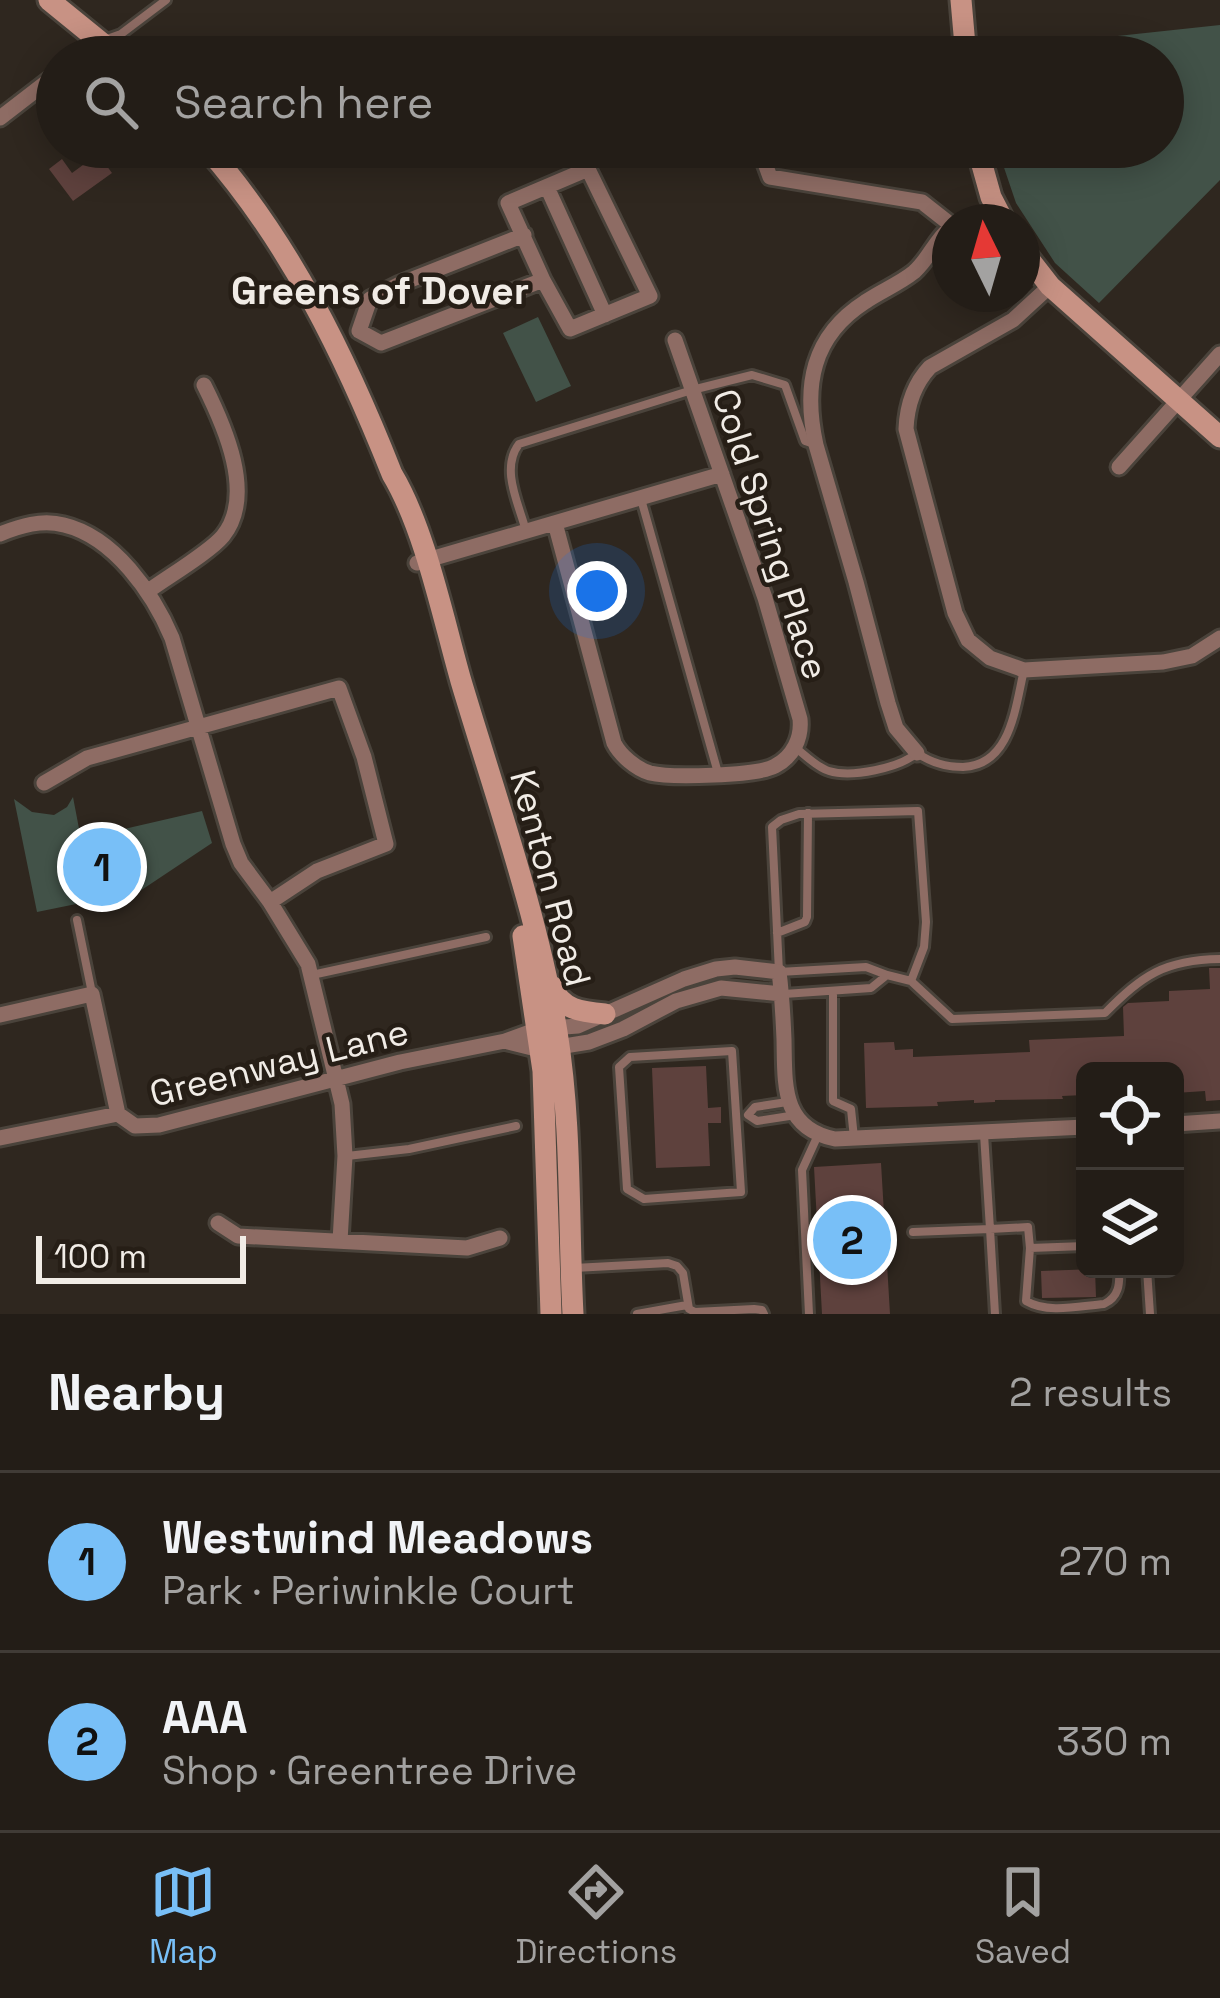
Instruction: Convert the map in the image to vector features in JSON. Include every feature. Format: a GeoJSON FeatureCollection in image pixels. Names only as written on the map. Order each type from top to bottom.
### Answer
{"type":"FeatureCollection","features":[{"type":"Feature","properties":{"kind":"main road"},"geometry":{"type":"LineString","coordinates":[[50,0],[94,36]]}},
{"type":"Feature","properties":{"kind":"main road"},"geometry":{"type":"LineString","coordinates":[[961,0],[964,36]]}},
{"type":"Feature","properties":{"kind":"main road","name":"Kenton Road"},"geometry":{"type":"LineString","coordinates":[[222,168],[253,207],[335,340],[392,474],[544,964],[551,1314]]}},
{"type":"Feature","properties":{"kind":"main road"},"geometry":{"type":"LineString","coordinates":[[983,168],[995,204]]}},
{"type":"Feature","properties":{"kind":"main road"},"geometry":{"type":"LineString","coordinates":[[1040,273],[1220,436]]}},
{"type":"Feature","properties":{"kind":"main road","name":"Kenton Road"},"geometry":{"type":"LineString","coordinates":[[421,562],[548,1038],[571,1196],[574,1314]]}},
{"type":"Feature","properties":{"kind":"main road"},"geometry":{"type":"LineString","coordinates":[[544,964],[555,994],[566,1006],[605,1014]]}},
{"type":"Feature","properties":{"kind":"street"},"geometry":{"type":"LineString","coordinates":[[0,118],[36,90]]}},
{"type":"Feature","properties":{"kind":"street"},"geometry":{"type":"LineString","coordinates":[[766,168],[770,177],[922,202],[932,211]]}},
{"type":"Feature","properties":{"kind":"street"},"geometry":{"type":"LineString","coordinates":[[588,169],[650,296],[570,329],[508,203],[547,187],[588,169]]}},
{"type":"Feature","properties":{"kind":"street"},"geometry":{"type":"LineString","coordinates":[[547,187],[604,315]]}},
{"type":"Feature","properties":{"kind":"street"},"geometry":{"type":"LineString","coordinates":[[335,340],[358,331],[370,299],[524,235]]}},
{"type":"Feature","properties":{"kind":"street"},"geometry":{"type":"LineString","coordinates":[[917,753],[896,728],[888,703],[811,424],[812,378],[832,327],[910,275],[932,251]]}},
{"type":"Feature","properties":{"kind":"street"},"geometry":{"type":"LineString","coordinates":[[358,331],[381,343],[543,280]]}},
{"type":"Feature","properties":{"kind":"street"},"geometry":{"type":"LineString","coordinates":[[1050,286],[1012,320],[930,367],[907,408],[906,429],[961,628],[990,658],[1024,670],[1163,662],[1192,656],[1220,638]]}},
{"type":"Feature","properties":{"kind":"street","name":"Cold Spring Place"},"geometry":{"type":"LineString","coordinates":[[675,340],[765,598],[800,718],[795,747]]}},
{"type":"Feature","properties":{"kind":"street"},"geometry":{"type":"LineString","coordinates":[[1119,467],[1220,354]]}},
{"type":"Feature","properties":{"kind":"street"},"geometry":{"type":"LineString","coordinates":[[147,592],[222,538],[234,517],[233,459],[204,385]]}},
{"type":"Feature","properties":{"kind":"street"},"geometry":{"type":"LineString","coordinates":[[421,562],[722,474]]}},
{"type":"Feature","properties":{"kind":"street"},"geometry":{"type":"LineString","coordinates":[[0,534],[43,523],[65,525],[94,537],[160,610],[233,844],[308,964],[342,1104],[345,1156],[340,1241]]}},
{"type":"Feature","properties":{"kind":"street"},"geometry":{"type":"LineString","coordinates":[[555,523],[618,752],[655,774],[718,775],[773,767],[795,747]]}},
{"type":"Feature","properties":{"kind":"street"},"geometry":{"type":"LineString","coordinates":[[44,783],[87,758],[339,688],[364,758],[386,844],[317,871],[270,902]]}},
{"type":"Feature","properties":{"kind":"street"},"geometry":{"type":"LineString","coordinates":[[548,1038],[716,969],[779,971],[785,1086],[792,1108],[818,1135],[835,1139],[1076,1127]]}},
{"type":"Feature","properties":{"kind":"street"},"geometry":{"type":"LineString","coordinates":[[548,1038],[589,1042],[705,992],[734,988],[782,994]]}},
{"type":"Feature","properties":{"kind":"street"},"geometry":{"type":"LineString","coordinates":[[0,1015],[92,994],[118,1114]]}},
{"type":"Feature","properties":{"kind":"street","name":"Greenway Lane"},"geometry":{"type":"LineString","coordinates":[[0,1138],[118,1114],[135,1126],[158,1125],[400,1062],[505,1041],[548,1038]]}},
{"type":"Feature","properties":{"kind":"street"},"geometry":{"type":"LineString","coordinates":[[1184,1123],[1220,1121]]}},
{"type":"Feature","properties":{"kind":"street"},"geometry":{"type":"LineString","coordinates":[[218,1222],[238,1236],[467,1248],[500,1238]]}},
{"type":"Feature","properties":{"kind":"lane"},"geometry":{"type":"LineString","coordinates":[[115,36],[166,0]]}},
{"type":"Feature","properties":{"kind":"lane"},"geometry":{"type":"LineString","coordinates":[[526,532],[508,467],[519,444],[692,390],[752,375],[770,379],[785,386],[805,441],[816,445]]}},
{"type":"Feature","properties":{"kind":"lane"},"geometry":{"type":"LineString","coordinates":[[641,498],[718,775]]}},
{"type":"Feature","properties":{"kind":"lane"},"geometry":{"type":"LineString","coordinates":[[795,747],[826,771],[841,773],[895,767],[917,753],[953,767],[979,766],[1007,737],[1024,670]]}},
{"type":"Feature","properties":{"kind":"lane"},"geometry":{"type":"LineString","coordinates":[[911,981],[924,947],[926,922],[918,811],[808,813],[772,827],[779,971],[866,967],[911,981],[952,1019],[1105,1013],[1136,982],[1168,965],[1220,959]]}},
{"type":"Feature","properties":{"kind":"lane"},"geometry":{"type":"LineString","coordinates":[[777,933],[807,917],[808,813]]}},
{"type":"Feature","properties":{"kind":"lane"},"geometry":{"type":"LineString","coordinates":[[77,920],[92,994]]}},
{"type":"Feature","properties":{"kind":"lane"},"geometry":{"type":"LineString","coordinates":[[311,976],[486,938]]}},
{"type":"Feature","properties":{"kind":"lane"},"geometry":{"type":"LineString","coordinates":[[782,994],[871,988],[886,975]]}},
{"type":"Feature","properties":{"kind":"lane"},"geometry":{"type":"LineString","coordinates":[[833,991],[833,1101],[851,1109],[854,1138]]}},
{"type":"Feature","properties":{"kind":"lane"},"geometry":{"type":"LineString","coordinates":[[732,1051],[736,1116],[741,1192],[644,1199],[627,1190],[619,1067],[630,1057],[732,1051]]}},
{"type":"Feature","properties":{"kind":"lane"},"geometry":{"type":"LineString","coordinates":[[748,1115],[754,1108],[792,1108]]}},
{"type":"Feature","properties":{"kind":"lane"},"geometry":{"type":"LineString","coordinates":[[736,1116],[748,1115],[757,1121],[792,1108]]}},
{"type":"Feature","properties":{"kind":"lane"},"geometry":{"type":"LineString","coordinates":[[345,1156],[409,1149],[516,1126]]}},
{"type":"Feature","properties":{"kind":"lane"},"geometry":{"type":"LineString","coordinates":[[984,1132],[995,1314]]}},
{"type":"Feature","properties":{"kind":"lane"},"geometry":{"type":"LineString","coordinates":[[808,1314],[802,1170],[818,1135]]}},
{"type":"Feature","properties":{"kind":"lane"},"geometry":{"type":"LineString","coordinates":[[913,1232],[1028,1227],[1025,1282],[1026,1301],[1032,1306],[1105,1309],[1120,1278]]}},
{"type":"Feature","properties":{"kind":"lane"},"geometry":{"type":"LineString","coordinates":[[1030,1248],[1076,1246]]}},
{"type":"Feature","properties":{"kind":"lane"},"geometry":{"type":"LineString","coordinates":[[572,1268],[677,1266],[690,1310]]}},
{"type":"Feature","properties":{"kind":"lane"},"geometry":{"type":"LineString","coordinates":[[1148,1278],[1150,1314]]}},
{"type":"Feature","properties":{"kind":"lane"},"geometry":{"type":"LineString","coordinates":[[637,1314],[754,1309],[764,1314]]}},
{"type":"Feature","properties":{"kind":"green space"},"geometry":{"type":"Polygon","coordinates":[[[1220,25],[1220,180],[1099,303],[1055,263],[1040,240],[1040,204],[1017,204],[1004,168],[1184,168],[1184,36],[1117,36],[1220,25]]]}},
{"type":"Feature","properties":{"kind":"green space"},"geometry":{"type":"Polygon","coordinates":[[[538,317],[571,386],[536,402],[503,333],[538,317]]]}},
{"type":"Feature","properties":{"kind":"green space"},"geometry":{"type":"Polygon","coordinates":[[[73,797],[81,839],[202,811],[212,843],[140,891],[37,912],[14,799],[32,812],[54,815],[73,797]]]}},
{"type":"Feature","properties":{"kind":"building"},"geometry":{"type":"Polygon","coordinates":[[[68,168],[72,173],[79,168],[108,168],[112,173],[73,201],[49,169],[68,168]]]}},
{"type":"Feature","properties":{"kind":"building"},"geometry":{"type":"Polygon","coordinates":[[[1209,968],[1220,968],[1220,1100],[1206,1101],[1205,1091],[1184,1092],[1184,1062],[1076,1062],[1076,1095],[1063,1099],[866,1108],[864,1043],[894,1042],[895,1050],[913,1049],[913,1057],[1030,1052],[1029,1040],[1124,1036],[1123,1007],[1128,1003],[1169,1001],[1169,991],[1210,989],[1209,968]]]}},
{"type":"Feature","properties":{"kind":"building"},"geometry":{"type":"Polygon","coordinates":[[[706,1066],[708,1108],[721,1107],[721,1123],[708,1123],[710,1166],[656,1168],[652,1068],[706,1066]]]}},
{"type":"Feature","properties":{"kind":"building"},"geometry":{"type":"Polygon","coordinates":[[[881,1163],[890,1314],[822,1314],[814,1167],[881,1163]]]}},
{"type":"Feature","properties":{"kind":"building"},"geometry":{"type":"Polygon","coordinates":[[[1076,1270],[1076,1278],[1095,1278],[1096,1297],[1042,1298],[1041,1271],[1076,1270]]]}},
{"type":"Feature","properties":{"kind":"place","name":"Westwind Meadows"},"geometry":{"type":"Point","coordinates":[102,867]}},
{"type":"Feature","properties":{"kind":"place","name":"AAA"},"geometry":{"type":"Point","coordinates":[852,1240]}},
{"type":"Feature","properties":{"kind":"district","name":"Greens of Dover"},"geometry":{"type":"Point","coordinates":[380,290]}}]}
